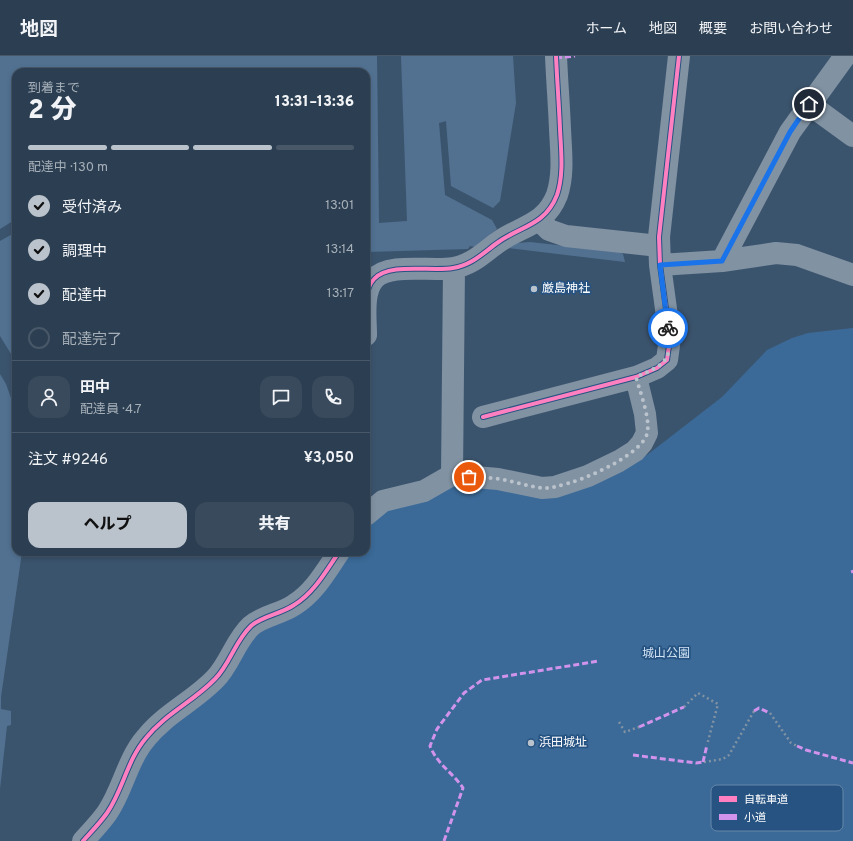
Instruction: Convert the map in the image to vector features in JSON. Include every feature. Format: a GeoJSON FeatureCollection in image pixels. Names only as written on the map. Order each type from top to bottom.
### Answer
{"type":"FeatureCollection","features":[{"type":"Feature","properties":{"kind":"street"},"geometry":{"type":"LineString","coordinates":[[370,286],[378,275],[396,270],[454,268],[477,260],[497,243],[539,220],[552,205],[560,179],[556,56]]}},
{"type":"Feature","properties":{"kind":"street"},"geometry":{"type":"LineString","coordinates":[[484,417],[636,377],[657,368],[667,360],[670,348],[670,338],[659,256],[679,56]]}},
{"type":"Feature","properties":{"kind":"street"},"geometry":{"type":"LineString","coordinates":[[722,261],[790,132],[845,56]]}},
{"type":"Feature","properties":{"kind":"street"},"geometry":{"type":"LineString","coordinates":[[809,104],[853,136]]}},
{"type":"Feature","properties":{"kind":"street"},"geometry":{"type":"LineString","coordinates":[[539,220],[549,230],[566,236],[659,256],[722,261],[776,253],[797,255],[853,275]]}},
{"type":"Feature","properties":{"kind":"street"},"geometry":{"type":"LineString","coordinates":[[452,475],[454,268]]}},
{"type":"Feature","properties":{"kind":"street"},"geometry":{"type":"LineString","coordinates":[[370,512],[383,500],[424,491],[452,475],[498,479],[542,488],[555,487],[588,476],[619,461],[635,451],[642,443],[647,433],[646,414],[636,377]]}},
{"type":"Feature","properties":{"kind":"street"},"geometry":{"type":"LineString","coordinates":[[83,841],[107,813],[134,755],[146,737],[161,723],[201,693],[217,678],[250,627],[259,620],[276,615],[295,605],[312,590],[336,556]]}},
{"type":"Feature","properties":{"kind":"path"},"geometry":{"type":"LineString","coordinates":[[684,707],[698,693],[718,704],[707,745]]}},
{"type":"Feature","properties":{"kind":"path"},"geometry":{"type":"LineString","coordinates":[[704,762],[722,759],[729,755],[754,711]]}},
{"type":"Feature","properties":{"kind":"path"},"geometry":{"type":"LineString","coordinates":[[770,712],[791,743],[797,746]]}},
{"type":"Feature","properties":{"kind":"path"},"geometry":{"type":"LineString","coordinates":[[619,722],[625,732],[639,727]]}},
{"type":"Feature","properties":{"kind":"green space","name":"城山公園"},"geometry":{"type":"Polygon","coordinates":[[[853,328],[853,841],[94,841],[137,766],[161,735],[245,643],[342,556],[370,556],[370,520],[374,516],[449,485],[505,485],[631,463],[647,455],[722,397],[767,350],[792,338],[808,333],[853,328]]]}},
{"type":"Feature","properties":{"kind":"shaded area"},"geometry":{"type":"Polygon","coordinates":[[[0,56],[377,56],[379,223],[407,221],[401,56],[513,56],[516,103],[500,201],[493,208],[451,186],[446,121],[439,123],[445,195],[492,220],[497,229],[475,247],[470,246],[468,249],[370,252],[370,68],[12,68],[12,222],[0,229],[0,56]]]}},
{"type":"Feature","properties":{"kind":"shaded area"},"geometry":{"type":"Polygon","coordinates":[[[12,234],[12,356],[0,336],[0,241],[12,234]]]}},
{"type":"Feature","properties":{"kind":"shaded area"},"geometry":{"type":"Polygon","coordinates":[[[530,242],[619,252],[623,254],[625,262],[507,248],[518,243],[530,242]]]}},
{"type":"Feature","properties":{"kind":"shaded area"},"geometry":{"type":"Polygon","coordinates":[[[0,374],[6,384],[12,401],[12,556],[21,556],[1,697],[1,709],[11,711],[11,725],[7,726],[0,789],[0,374]]]}},
{"type":"Feature","properties":{"kind":"marked path"},"geometry":{"type":"LineString","coordinates":[[556,58],[575,56]]}},
{"type":"Feature","properties":{"kind":"marked path"},"geometry":{"type":"LineString","coordinates":[[444,841],[463,788],[437,758],[430,746],[437,729],[464,693],[482,680],[599,661]]}},
{"type":"Feature","properties":{"kind":"marked path"},"geometry":{"type":"LineString","coordinates":[[639,727],[684,707]]}},
{"type":"Feature","properties":{"kind":"marked path"},"geometry":{"type":"LineString","coordinates":[[754,711],[759,708],[770,713]]}},
{"type":"Feature","properties":{"kind":"marked path"},"geometry":{"type":"LineString","coordinates":[[703,762],[707,745]]}},
{"type":"Feature","properties":{"kind":"marked path"},"geometry":{"type":"LineString","coordinates":[[797,746],[806,750],[853,763]]}},
{"type":"Feature","properties":{"kind":"marked path"},"geometry":{"type":"LineString","coordinates":[[633,755],[696,763],[704,762]]}},
{"type":"Feature","properties":{"kind":"cycle path"},"geometry":{"type":"LineString","coordinates":[[370,284],[381,274],[390,271],[400,269],[444,269],[466,264],[506,237],[539,219],[546,213],[557,195],[561,179],[556,56]]}},
{"type":"Feature","properties":{"kind":"cycle path"},"geometry":{"type":"LineString","coordinates":[[483,417],[636,377],[657,368],[667,360],[670,338],[660,265],[659,237],[679,56]]}},
{"type":"Feature","properties":{"kind":"cycle path"},"geometry":{"type":"LineString","coordinates":[[83,841],[107,813],[117,795],[134,756],[146,738],[162,722],[215,679],[225,666],[245,632],[251,626],[289,608],[301,600],[314,588],[336,556]]}},
{"type":"Feature","properties":{"kind":"way so far"},"geometry":{"type":"LineString","coordinates":[[469,477],[498,479],[542,488],[555,487],[588,476],[619,461],[635,451],[642,443],[647,433],[646,414],[636,377],[657,368],[667,360],[670,348],[668,328]]}},
{"type":"Feature","properties":{"kind":"place","name":"厳島神社"},"geometry":{"type":"Point","coordinates":[534,289]}},
{"type":"Feature","properties":{"kind":"place","name":"浜田城址"},"geometry":{"type":"Point","coordinates":[531,743]}},
{"type":"Feature","properties":{"kind":"route"},"geometry":{"type":"LineString","coordinates":[[668,328],[660,265],[722,261],[790,132],[809,104]]}}]}
